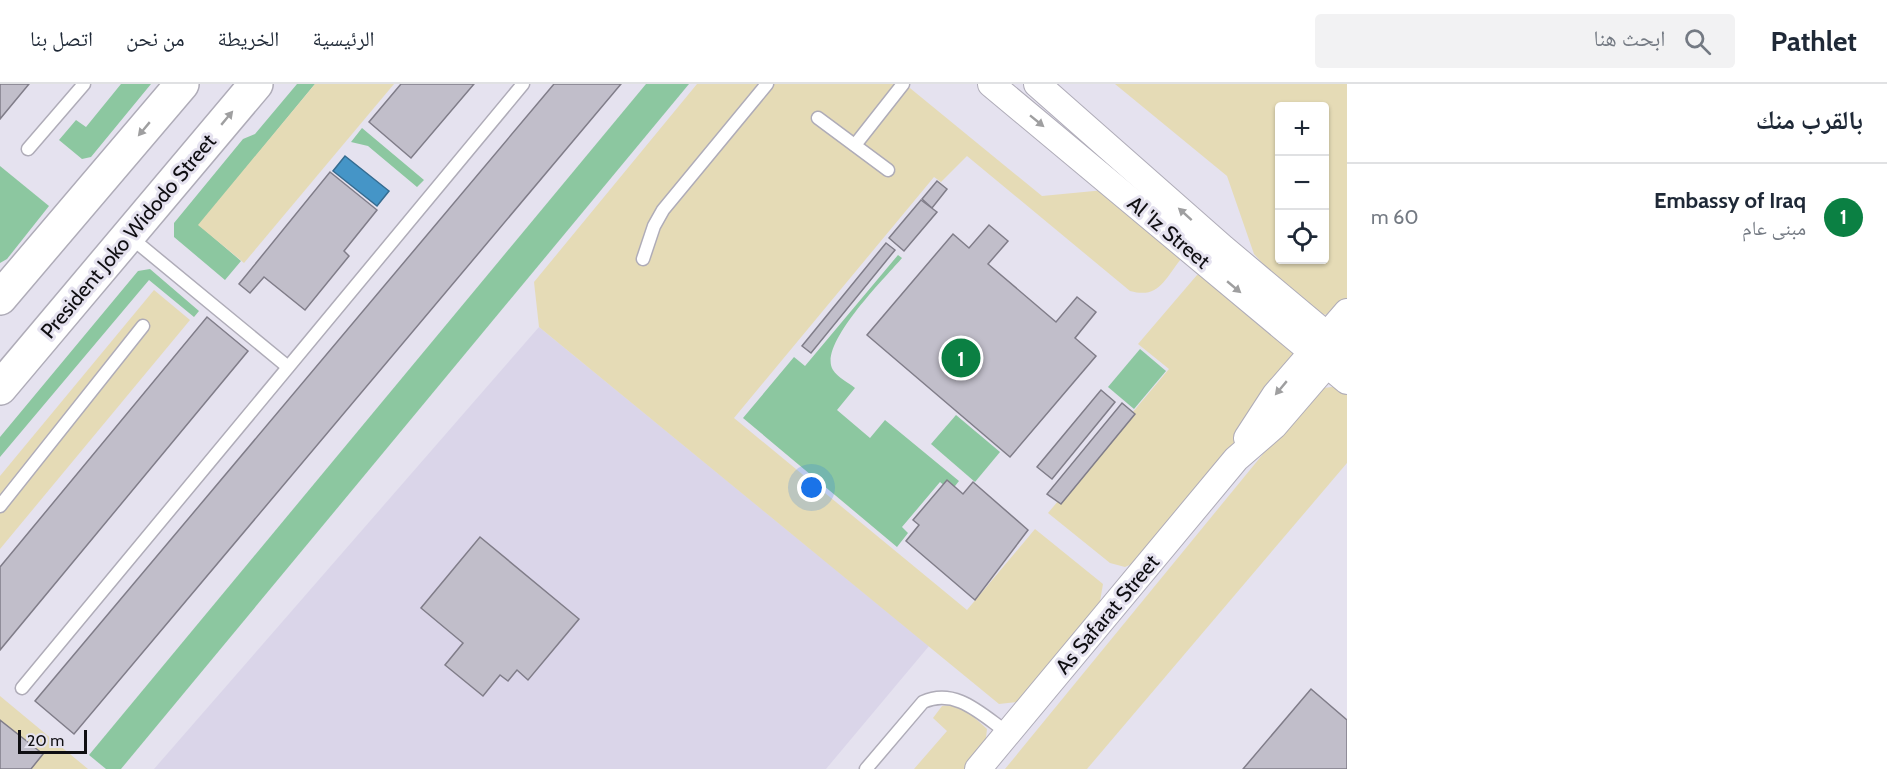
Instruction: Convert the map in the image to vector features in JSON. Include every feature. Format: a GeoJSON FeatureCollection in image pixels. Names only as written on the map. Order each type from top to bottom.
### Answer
{"type":"FeatureCollection","features":[{"type":"Feature","properties":{"kind":"street"},"geometry":{"type":"LineString","coordinates":[[5,287],[182,84]]}},
{"type":"Feature","properties":{"kind":"street","name":"President Joko Widodo Street"},"geometry":{"type":"LineString","coordinates":[[0,388],[256,84]]}},
{"type":"Feature","properties":{"kind":"street","name":"Al 'Iz Street"},"geometry":{"type":"LineString","coordinates":[[991,84],[1333,349]]}},
{"type":"Feature","properties":{"kind":"street","name":"Al 'Iz Street"},"geometry":{"type":"LineString","coordinates":[[1037,84],[1333,349],[1347,381]]}},
{"type":"Feature","properties":{"kind":"street","name":"As Safarat Street"},"geometry":{"type":"LineString","coordinates":[[978,769],[1236,459],[1275,395],[1333,349],[1347,312]]}},
{"type":"Feature","properties":{"kind":"lane"},"geometry":{"type":"LineString","coordinates":[[28,149],[84,84]]}},
{"type":"Feature","properties":{"kind":"lane"},"geometry":{"type":"LineString","coordinates":[[22,688],[523,84]]}},
{"type":"Feature","properties":{"kind":"lane"},"geometry":{"type":"LineString","coordinates":[[643,259],[654,226],[663,210],[766,84]]}},
{"type":"Feature","properties":{"kind":"lane"},"geometry":{"type":"LineString","coordinates":[[855,145],[903,84]]}},
{"type":"Feature","properties":{"kind":"lane"},"geometry":{"type":"LineString","coordinates":[[818,118],[888,170]]}},
{"type":"Feature","properties":{"kind":"lane"},"geometry":{"type":"LineString","coordinates":[[128,235],[288,367]]}},
{"type":"Feature","properties":{"kind":"lane"},"geometry":{"type":"LineString","coordinates":[[1,501],[143,327]]}},
{"type":"Feature","properties":{"kind":"lane"},"geometry":{"type":"LineString","coordinates":[[867,769],[923,702],[934,697],[956,698],[1008,733]]}},
{"type":"Feature","properties":{"kind":"shaded area"},"geometry":{"type":"Polygon","coordinates":[[[539,327],[929,646],[826,769],[154,769],[539,327]]]}},
{"type":"Feature","properties":{"kind":"green space"},"geometry":{"type":"Polygon","coordinates":[[[121,84],[151,84],[91,157],[82,159],[59,140],[76,120],[86,127],[121,84]]]}},
{"type":"Feature","properties":{"kind":"green space"},"geometry":{"type":"Polygon","coordinates":[[[297,84],[315,84],[199,225],[241,261],[225,280],[174,237],[174,223],[243,139],[255,134],[297,84]]]}},
{"type":"Feature","properties":{"kind":"green space"},"geometry":{"type":"Polygon","coordinates":[[[646,84],[689,84],[121,769],[106,769],[89,755],[646,84]]]}},
{"type":"Feature","properties":{"kind":"green space"},"geometry":{"type":"Polygon","coordinates":[[[362,128],[424,180],[417,187],[368,146],[351,142],[362,128]]]}},
{"type":"Feature","properties":{"kind":"green space"},"geometry":{"type":"Polygon","coordinates":[[[0,166],[49,206],[7,259],[0,263],[0,166]]]}},
{"type":"Feature","properties":{"kind":"green space"},"geometry":{"type":"Polygon","coordinates":[[[898,255],[902,258],[869,295],[844,329],[835,345],[831,359],[835,373],[855,388],[837,410],[870,438],[885,420],[959,481],[951,491],[940,482],[902,527],[908,533],[897,547],[743,418],[794,357],[805,366],[898,255]]]}},
{"type":"Feature","properties":{"kind":"green space"},"geometry":{"type":"Polygon","coordinates":[[[150,269],[199,311],[194,317],[149,280],[0,457],[0,437],[138,271],[150,269]]]}},
{"type":"Feature","properties":{"kind":"green space"},"geometry":{"type":"Polygon","coordinates":[[[1140,349],[1166,371],[1134,409],[1108,387],[1140,349]]]}},
{"type":"Feature","properties":{"kind":"green space"},"geometry":{"type":"Polygon","coordinates":[[[956,415],[1000,452],[975,482],[931,444],[956,415]]]}},
{"type":"Feature","properties":{"kind":"sand"},"geometry":{"type":"Polygon","coordinates":[[[315,84],[394,84],[244,263],[198,225],[315,84]]]}},
{"type":"Feature","properties":{"kind":"sand"},"geometry":{"type":"Polygon","coordinates":[[[697,84],[905,84],[1042,196],[1115,189],[1181,259],[1160,286],[1154,290],[1140,293],[1130,291],[967,156],[941,182],[934,177],[734,418],[967,610],[1035,529],[1103,584],[1099,607],[1017,702],[999,704],[539,327],[534,282],[697,84]]]}},
{"type":"Feature","properties":{"kind":"sand"},"geometry":{"type":"Polygon","coordinates":[[[1115,84],[1347,84],[1347,311],[1332,315],[1316,314],[1286,289],[1254,254],[1227,176],[1115,84]]]}},
{"type":"Feature","properties":{"kind":"sand"},"geometry":{"type":"Polygon","coordinates":[[[1218,273],[1292,333],[1301,363],[1141,560],[1125,567],[1110,563],[1048,513],[1169,369],[1138,344],[1197,275],[1218,273]]]}},
{"type":"Feature","properties":{"kind":"sand"},"geometry":{"type":"Polygon","coordinates":[[[154,290],[190,320],[0,549],[0,476],[154,290]]]}},
{"type":"Feature","properties":{"kind":"sand"},"geometry":{"type":"Polygon","coordinates":[[[1347,387],[1347,463],[1087,769],[1005,769],[1308,399],[1324,388],[1347,387]]]}},
{"type":"Feature","properties":{"kind":"sand"},"geometry":{"type":"Polygon","coordinates":[[[0,696],[88,769],[0,769],[0,696]]]}},
{"type":"Feature","properties":{"kind":"sand"},"geometry":{"type":"Polygon","coordinates":[[[953,705],[965,709],[987,729],[985,746],[966,769],[914,769],[947,731],[933,718],[942,706],[953,705]]]}},
{"type":"Feature","properties":{"kind":"water"},"geometry":{"type":"Polygon","coordinates":[[[345,156],[389,191],[377,206],[333,171],[345,156]]]}},
{"type":"Feature","properties":{"kind":"building"},"geometry":{"type":"Polygon","coordinates":[[[0,84],[29,84],[0,119],[0,84]]]}},
{"type":"Feature","properties":{"kind":"building"},"geometry":{"type":"Polygon","coordinates":[[[401,84],[474,84],[411,158],[369,122],[401,84]]]}},
{"type":"Feature","properties":{"kind":"building"},"geometry":{"type":"Polygon","coordinates":[[[554,84],[621,84],[74,734],[35,701],[554,84]]]}},
{"type":"Feature","properties":{"kind":"building"},"geometry":{"type":"Polygon","coordinates":[[[330,172],[377,210],[344,251],[349,256],[305,310],[264,277],[250,293],[239,284],[330,172]]]}},
{"type":"Feature","properties":{"kind":"building"},"geometry":{"type":"Polygon","coordinates":[[[937,181],[947,189],[932,208],[922,199],[937,181]]]}},
{"type":"Feature","properties":{"kind":"building"},"geometry":{"type":"Polygon","coordinates":[[[921,200],[937,212],[904,251],[889,238],[921,200]]]}},
{"type":"Feature","properties":{"kind":"building"},"geometry":{"type":"Polygon","coordinates":[[[989,225],[1008,241],[988,264],[1056,322],[1077,297],[1096,312],[1075,338],[1096,356],[1010,457],[867,335],[953,234],[969,248],[989,225]]]}},
{"type":"Feature","properties":{"kind":"building"},"geometry":{"type":"Polygon","coordinates":[[[886,243],[895,250],[811,353],[802,346],[886,243]]]}},
{"type":"Feature","properties":{"kind":"building"},"geometry":{"type":"Polygon","coordinates":[[[207,317],[248,351],[0,650],[0,567],[207,317]]]}},
{"type":"Feature","properties":{"kind":"building"},"geometry":{"type":"Polygon","coordinates":[[[1101,390],[1115,402],[1052,479],[1037,467],[1101,390]]]}},
{"type":"Feature","properties":{"kind":"building"},"geometry":{"type":"Polygon","coordinates":[[[1122,403],[1135,414],[1061,504],[1047,494],[1122,403]]]}},
{"type":"Feature","properties":{"kind":"building"},"geometry":{"type":"Polygon","coordinates":[[[947,480],[963,494],[973,482],[1028,530],[975,600],[906,541],[919,525],[913,520],[947,480]]]}},
{"type":"Feature","properties":{"kind":"building"},"geometry":{"type":"Polygon","coordinates":[[[480,537],[579,619],[528,680],[517,670],[508,681],[500,675],[483,696],[445,665],[463,643],[421,608],[480,537]]]}},
{"type":"Feature","properties":{"kind":"building"},"geometry":{"type":"Polygon","coordinates":[[[1311,689],[1347,720],[1347,769],[1243,769],[1311,689]]]}},
{"type":"Feature","properties":{"kind":"building"},"geometry":{"type":"Polygon","coordinates":[[[0,720],[43,754],[31,769],[0,769],[0,720]]]}},
{"type":"Feature","properties":{"kind":"place","name":"Embassy of Iraq"},"geometry":{"type":"Point","coordinates":[961,358]}}]}
